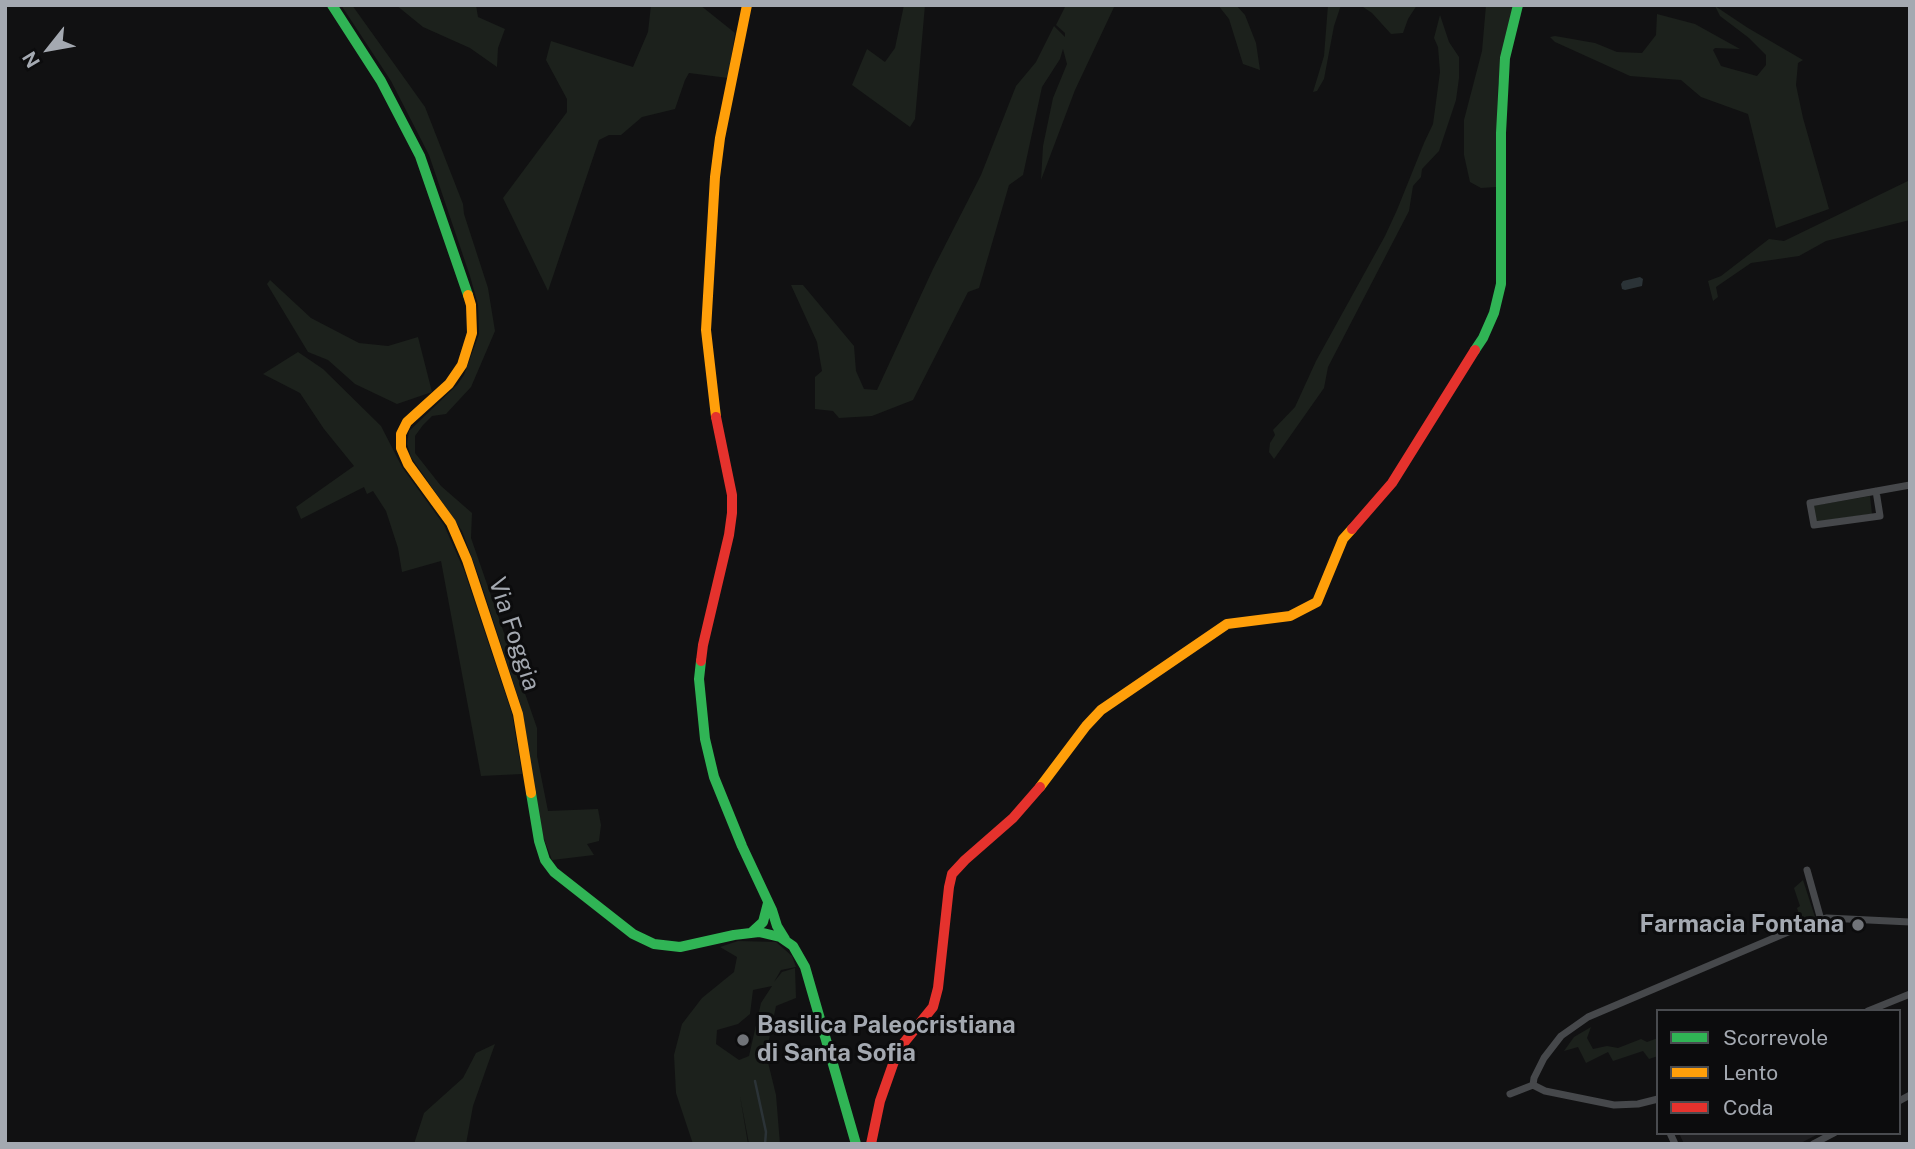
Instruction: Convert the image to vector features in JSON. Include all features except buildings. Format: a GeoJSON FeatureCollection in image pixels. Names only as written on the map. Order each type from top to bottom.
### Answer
{"type":"FeatureCollection","features":[{"type":"Feature","properties":{"kind":"street","name":"Via Foggia"},"geometry":{"type":"LineString","coordinates":[[332,5],[381,81],[420,156],[471,305],[472,333],[462,365],[449,384],[407,422],[401,434],[401,448],[408,464],[446,515],[463,549],[518,714],[543,856],[550,868],[566,883],[624,927],[654,944],[680,947],[751,933],[767,933],[785,939]]}},
{"type":"Feature","properties":{"kind":"street"},"geometry":{"type":"LineString","coordinates":[[747,5],[720,138],[715,177],[706,331],[716,415],[732,495],[732,513],[703,645],[699,679],[705,739],[711,767],[768,903],[769,921],[795,948],[802,961],[856,1144]]}},
{"type":"Feature","properties":{"kind":"street"},"geometry":{"type":"LineString","coordinates":[[871,1144],[880,1101],[898,1050],[933,1007],[952,874],[1013,818],[1101,710],[1227,624],[1290,616],[1317,602],[1343,539],[1392,483],[1483,338],[1494,313],[1501,284],[1501,133],[1505,58],[1518,5]]}},
{"type":"Feature","properties":{"kind":"street"},"geometry":{"type":"LineString","coordinates":[[1876,491],[1880,516],[1814,525],[1810,503],[1876,491],[1910,485]]}},
{"type":"Feature","properties":{"kind":"street"},"geometry":{"type":"LineString","coordinates":[[1807,870],[1821,920]]}},
{"type":"Feature","properties":{"kind":"street"},"geometry":{"type":"LineString","coordinates":[[1533,1085],[1537,1071],[1552,1047],[1572,1027],[1588,1017],[1827,918],[1910,922]]}},
{"type":"Feature","properties":{"kind":"street"},"geometry":{"type":"LineString","coordinates":[[751,933],[769,921]]}},
{"type":"Feature","properties":{"kind":"street"},"geometry":{"type":"LineString","coordinates":[[767,933],[763,925],[769,921]]}},
{"type":"Feature","properties":{"kind":"street"},"geometry":{"type":"LineString","coordinates":[[1873,1009],[1910,994]]}},
{"type":"Feature","properties":{"kind":"street"},"geometry":{"type":"LineString","coordinates":[[1510,1094],[1533,1085],[1545,1091],[1615,1105],[1656,1101]]}},
{"type":"Feature","properties":{"kind":"street"},"geometry":{"type":"LineString","coordinates":[[1813,1144],[1830,1135]]}},
{"type":"Feature","properties":{"kind":"shaded area"},"geometry":{"type":"Polygon","coordinates":[[[341,5],[352,5],[425,107],[463,204],[488,288],[495,331],[471,387],[446,414],[432,416],[423,425],[415,436],[415,453],[441,486],[472,513],[471,538],[537,728],[537,756],[548,811],[598,809],[601,825],[599,841],[587,844],[594,855],[552,860],[542,834],[521,706],[479,577],[462,531],[411,457],[407,444],[409,431],[464,375],[479,334],[478,305],[429,155],[391,81],[341,5]]]}},
{"type":"Feature","properties":{"kind":"shaded area"},"geometry":{"type":"Polygon","coordinates":[[[396,5],[476,5],[478,17],[505,29],[498,48],[497,67],[470,48],[423,27],[396,5]]]}},
{"type":"Feature","properties":{"kind":"shaded area"},"geometry":{"type":"Polygon","coordinates":[[[651,5],[700,5],[735,33],[728,78],[689,73],[675,109],[642,117],[621,135],[609,135],[599,140],[548,291],[503,198],[567,112],[567,99],[546,60],[551,41],[633,67],[648,32],[651,5]]]}},
{"type":"Feature","properties":{"kind":"shaded area"},"geometry":{"type":"Polygon","coordinates":[[[904,5],[925,5],[915,119],[910,127],[852,85],[867,49],[885,62],[895,48],[904,5]]]}},
{"type":"Feature","properties":{"kind":"shaded area"},"geometry":{"type":"Polygon","coordinates":[[[1066,5],[1115,5],[1075,90],[1041,180],[1043,146],[1053,98],[1067,64],[1063,49],[1060,59],[1042,87],[1023,175],[1009,185],[979,288],[968,292],[913,400],[872,416],[839,418],[833,411],[815,409],[815,377],[822,371],[817,342],[791,285],[803,285],[854,346],[856,371],[864,389],[877,390],[933,269],[981,175],[1016,86],[1036,62],[1054,26],[1065,37],[1065,33],[1056,25],[1066,5]]]}},
{"type":"Feature","properties":{"kind":"shaded area"},"geometry":{"type":"Polygon","coordinates":[[[1218,5],[1236,5],[1245,15],[1256,43],[1260,70],[1243,64],[1229,19],[1218,5]]]}},
{"type":"Feature","properties":{"kind":"shaded area"},"geometry":{"type":"Polygon","coordinates":[[[1328,5],[1341,5],[1334,26],[1324,79],[1317,91],[1313,92],[1324,56],[1328,5]]]}},
{"type":"Feature","properties":{"kind":"shaded area"},"geometry":{"type":"Polygon","coordinates":[[[1360,5],[1417,5],[1403,33],[1391,34],[1372,13],[1360,5]]]}},
{"type":"Feature","properties":{"kind":"shaded area"},"geometry":{"type":"Polygon","coordinates":[[[1486,5],[1515,5],[1498,84],[1496,187],[1481,188],[1470,182],[1464,155],[1464,120],[1482,51],[1486,5]]]}},
{"type":"Feature","properties":{"kind":"shaded area"},"geometry":{"type":"Polygon","coordinates":[[[1715,6],[1803,60],[1798,63],[1796,85],[1829,209],[1776,228],[1748,114],[1701,97],[1681,80],[1630,76],[1555,42],[1550,37],[1595,43],[1617,52],[1642,53],[1656,35],[1657,14],[1695,24],[1740,49],[1713,50],[1721,66],[1757,76],[1766,65],[1766,55],[1720,16],[1715,6]]]}},
{"type":"Feature","properties":{"kind":"shaded area"},"geometry":{"type":"Polygon","coordinates":[[[1440,15],[1449,42],[1459,57],[1459,78],[1456,100],[1439,151],[1422,169],[1421,177],[1413,186],[1409,211],[1328,367],[1324,388],[1274,459],[1269,452],[1275,435],[1273,430],[1295,407],[1316,361],[1385,236],[1433,124],[1440,72],[1438,47],[1434,38],[1440,15]]]}},
{"type":"Feature","properties":{"kind":"shaded area"},"geometry":{"type":"Polygon","coordinates":[[[1910,180],[1910,220],[1826,241],[1799,256],[1751,263],[1716,287],[1718,297],[1713,301],[1708,281],[1721,276],[1769,239],[1784,241],[1910,180]]]}},
{"type":"Feature","properties":{"kind":"shaded area"},"geometry":{"type":"Polygon","coordinates":[[[1640,277],[1643,279],[1642,286],[1622,289],[1623,281],[1640,277]]]}},
{"type":"Feature","properties":{"kind":"shaded area"},"geometry":{"type":"Polygon","coordinates":[[[270,280],[311,318],[359,343],[388,346],[418,337],[432,392],[397,404],[355,384],[328,360],[308,352],[267,284],[270,280]]]}},
{"type":"Feature","properties":{"kind":"shaded area"},"geometry":{"type":"Polygon","coordinates":[[[298,352],[323,369],[381,426],[402,467],[444,525],[464,570],[512,714],[522,774],[481,776],[441,561],[402,572],[398,548],[386,511],[373,491],[367,494],[364,487],[301,519],[296,507],[354,466],[324,429],[300,393],[263,374],[298,352]]]}},
{"type":"Feature","properties":{"kind":"shaded area"},"geometry":{"type":"Polygon","coordinates":[[[1870,496],[1872,514],[1815,522],[1812,506],[1870,496]]]}},
{"type":"Feature","properties":{"kind":"shaded area"},"geometry":{"type":"Polygon","coordinates":[[[1803,880],[1815,917],[1802,922],[1794,888],[1803,880]]]}},
{"type":"Feature","properties":{"kind":"shaded area"},"geometry":{"type":"Polygon","coordinates":[[[738,941],[776,942],[792,956],[796,967],[781,970],[774,982],[782,972],[795,968],[796,998],[776,1006],[766,1054],[776,1095],[780,1144],[749,1144],[740,1096],[748,1144],[693,1144],[676,1093],[674,1055],[682,1024],[702,998],[734,972],[737,957],[720,947],[738,941]],[[772,986],[753,990],[750,1014],[738,1024],[717,1030],[716,1044],[739,1060],[749,1056],[761,1003],[772,986]]]}},
{"type":"Feature","properties":{"kind":"shaded area"},"geometry":{"type":"Polygon","coordinates":[[[1591,1027],[1587,1038],[1593,1049],[1607,1046],[1618,1048],[1641,1039],[1647,1042],[1656,1039],[1656,1057],[1649,1059],[1643,1051],[1613,1061],[1608,1052],[1586,1063],[1578,1047],[1564,1051],[1574,1037],[1591,1027]]]}},
{"type":"Feature","properties":{"kind":"shaded area"},"geometry":{"type":"Polygon","coordinates":[[[495,1044],[473,1106],[466,1144],[414,1144],[424,1113],[463,1078],[476,1053],[495,1044]]]}},
{"type":"Feature","properties":{"kind":"shaded area"},"geometry":{"type":"Polygon","coordinates":[[[1680,1135],[1816,1135],[1799,1144],[1684,1144],[1680,1135]]]}},
{"type":"Feature","properties":{"kind":"waterway"},"geometry":{"type":"LineString","coordinates":[[755,1081],[766,1132],[765,1144]]}},
{"type":"Feature","properties":{"kind":"traffic: fast"},"geometry":{"type":"LineString","coordinates":[[332,5],[381,81],[420,156],[468,295]]}},
{"type":"Feature","properties":{"kind":"traffic: fast"},"geometry":{"type":"LineString","coordinates":[[1475,350],[1494,313],[1501,284],[1501,133],[1505,58],[1518,5]]}},
{"type":"Feature","properties":{"kind":"traffic: fast"},"geometry":{"type":"LineString","coordinates":[[701,661],[699,679],[705,739],[714,777],[777,926],[785,939]]}},
{"type":"Feature","properties":{"kind":"traffic: fast"},"geometry":{"type":"LineString","coordinates":[[531,793],[545,860],[554,872],[633,934],[654,944],[680,947],[759,932],[780,937],[793,946],[805,967],[856,1144]]}},
{"type":"Feature","properties":{"kind":"traffic: fast"},"geometry":{"type":"LineString","coordinates":[[751,933],[763,922],[768,903]]}},
{"type":"Feature","properties":{"kind":"traffic: slow"},"geometry":{"type":"LineString","coordinates":[[716,417],[706,330],[715,177],[720,138],[747,5]]}},
{"type":"Feature","properties":{"kind":"traffic: slow"},"geometry":{"type":"LineString","coordinates":[[468,295],[472,333],[462,365],[449,384],[407,422],[401,434],[401,448],[408,464],[451,523],[467,560],[518,714],[531,793]]}},
{"type":"Feature","properties":{"kind":"traffic: slow"},"geometry":{"type":"LineString","coordinates":[[1040,787],[1101,710],[1227,624],[1290,616],[1317,602],[1343,539],[1352,529]]}},
{"type":"Feature","properties":{"kind":"traffic: jam"},"geometry":{"type":"LineString","coordinates":[[1352,529],[1392,483],[1475,350]]}},
{"type":"Feature","properties":{"kind":"traffic: jam"},"geometry":{"type":"LineString","coordinates":[[701,661],[732,513],[732,495],[716,417]]}},
{"type":"Feature","properties":{"kind":"traffic: jam"},"geometry":{"type":"LineString","coordinates":[[871,1144],[880,1101],[898,1050],[933,1007],[938,988],[952,874],[1013,818],[1040,787]]}},
{"type":"Feature","properties":{"kind":"place","name":"Farmacia Fontana"},"geometry":{"type":"Point","coordinates":[1858,925]}},
{"type":"Feature","properties":{"kind":"place","name":"Basilica Paleocristiana di Santa Sofia"},"geometry":{"type":"Point","coordinates":[743,1040]}}]}
